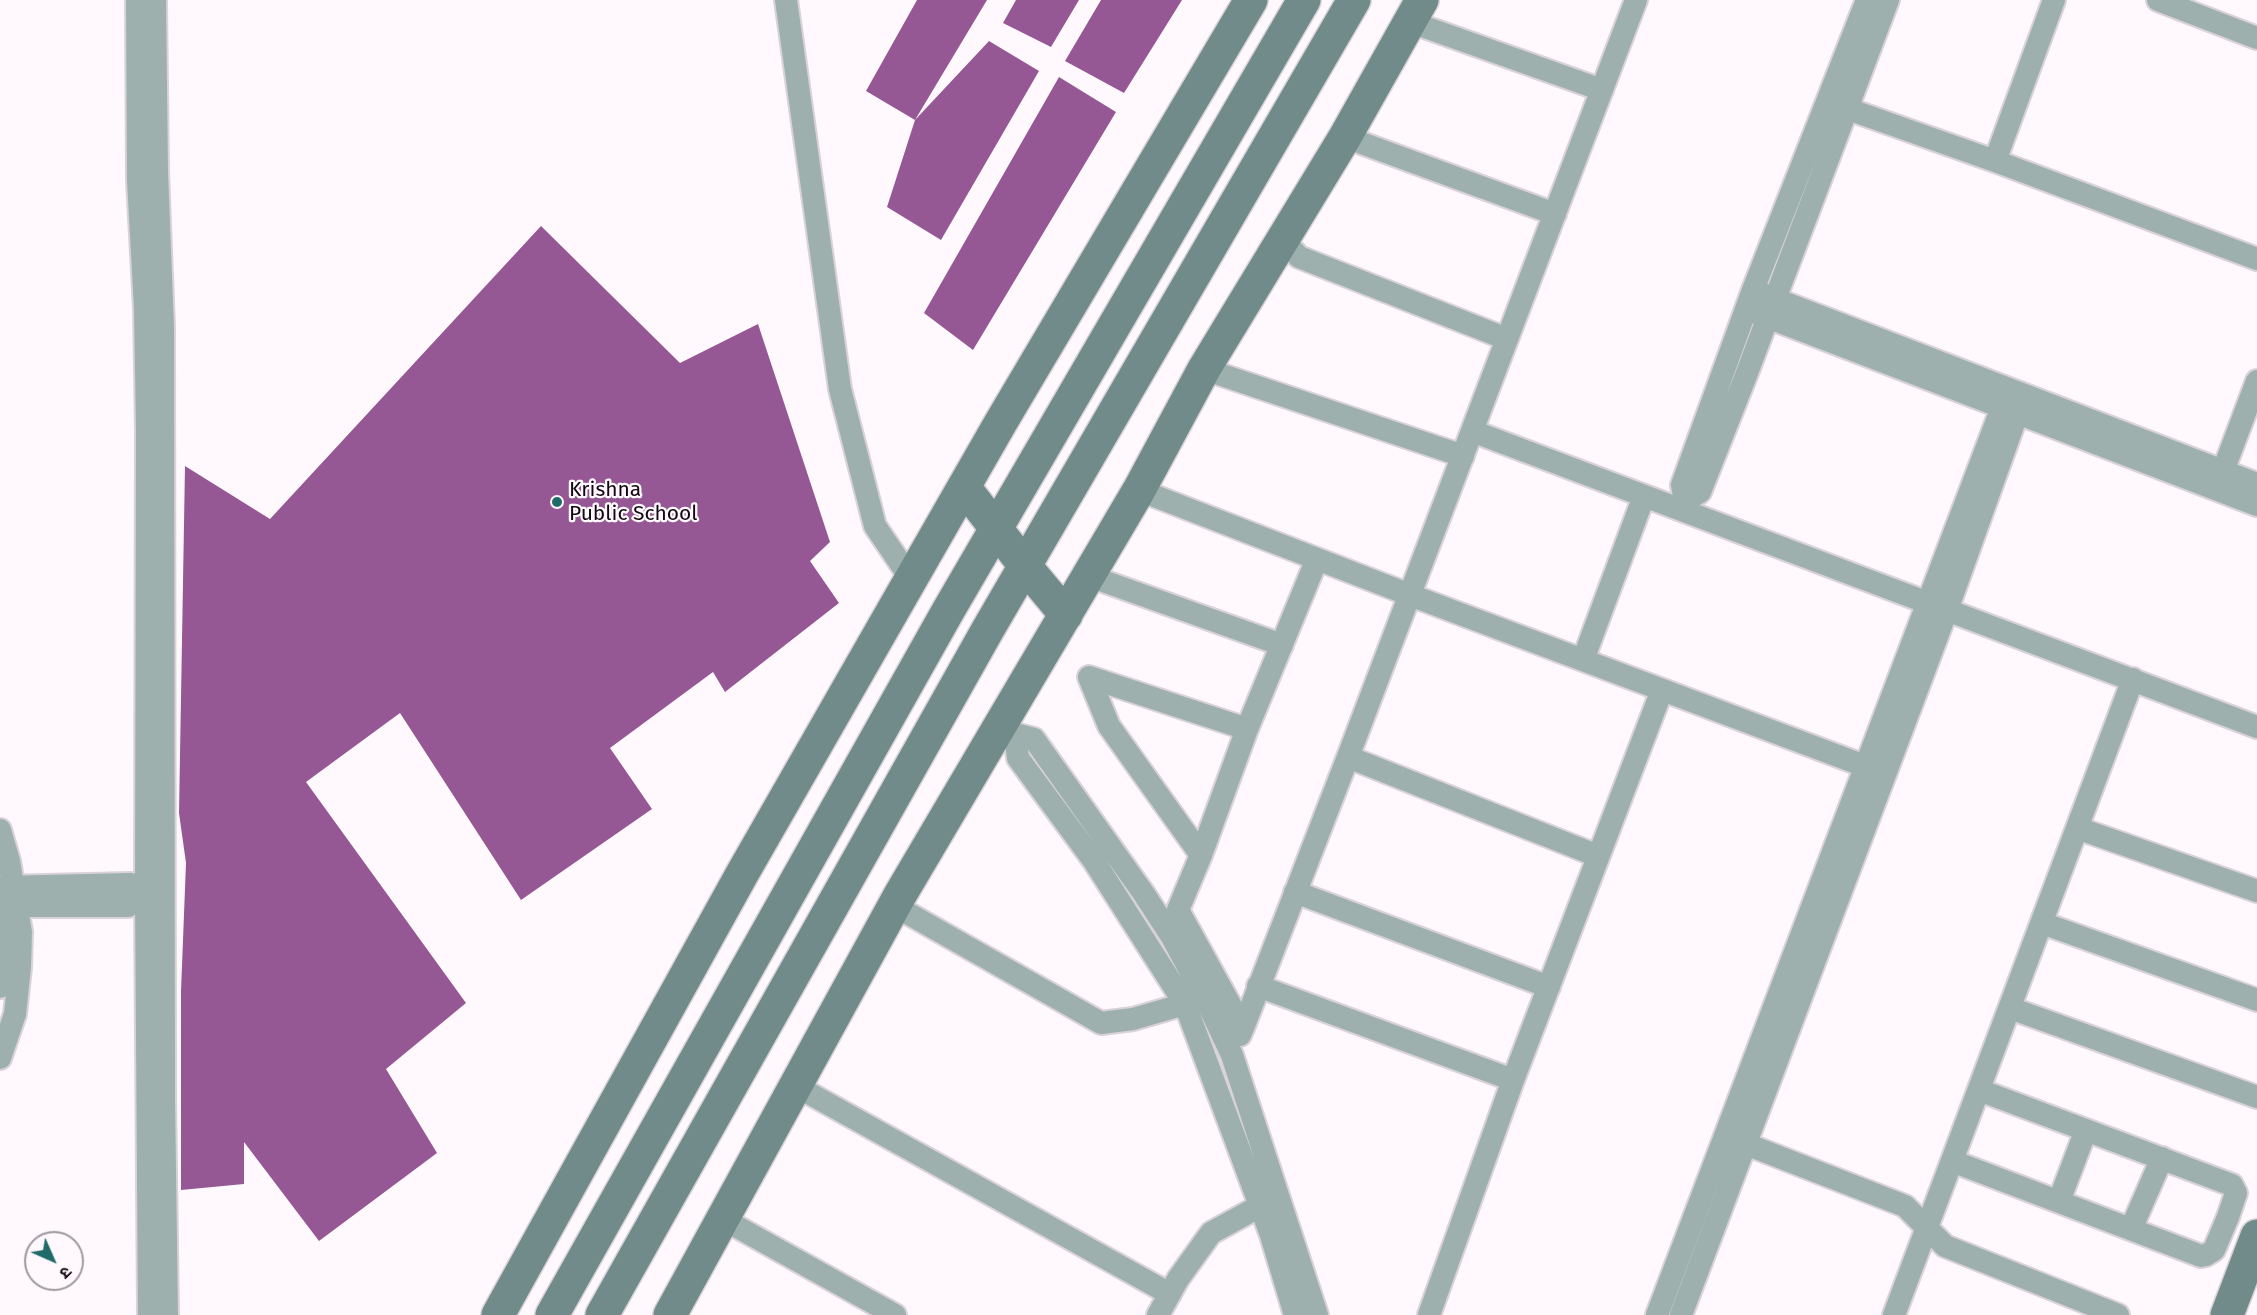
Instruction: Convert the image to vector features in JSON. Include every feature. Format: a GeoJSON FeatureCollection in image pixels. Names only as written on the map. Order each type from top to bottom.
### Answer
{"type":"FeatureCollection","features":[{"type":"Feature","properties":{"kind":"street"},"geometry":{"type":"LineString","coordinates":[[137,0],[138,180],[145,309],[147,430],[142,895],[149,1315]]}},
{"type":"Feature","properties":{"kind":"street"},"geometry":{"type":"LineString","coordinates":[[155,0],[157,172],[163,327],[142,895],[164,1098],[167,1315]]}},
{"type":"Feature","properties":{"kind":"street"},"geometry":{"type":"LineString","coordinates":[[786,0],[840,389],[875,526],[911,579]]}},
{"type":"Feature","properties":{"kind":"street"},"geometry":{"type":"LineString","coordinates":[[498,1315],[742,874],[964,487],[1251,0]]}},
{"type":"Feature","properties":{"kind":"street"},"geometry":{"type":"LineString","coordinates":[[552,1315],[948,611],[1304,0]]}},
{"type":"Feature","properties":{"kind":"street"},"geometry":{"type":"LineString","coordinates":[[602,1315],[1025,566],[1354,0]]}},
{"type":"Feature","properties":{"kind":"street"},"geometry":{"type":"LineString","coordinates":[[1232,1055],[1473,431],[1636,0]]}},
{"type":"Feature","properties":{"kind":"street"},"geometry":{"type":"LineString","coordinates":[[1683,505],[1700,492],[1772,308],[1838,105],[1868,0]]}},
{"type":"Feature","properties":{"kind":"street"},"geometry":{"type":"LineString","coordinates":[[1683,505],[1682,485],[1749,300],[1888,0]]}},
{"type":"Feature","properties":{"kind":"street"},"geometry":{"type":"LineString","coordinates":[[1995,161],[2055,0]]}},
{"type":"Feature","properties":{"kind":"street"},"geometry":{"type":"LineString","coordinates":[[2158,0],[2257,38]]}},
{"type":"Feature","properties":{"kind":"street"},"geometry":{"type":"LineString","coordinates":[[1417,10],[1419,26],[1602,90]]}},
{"type":"Feature","properties":{"kind":"street"},"geometry":{"type":"LineString","coordinates":[[670,1315],[895,906],[1010,726],[1066,615],[1139,490],[1204,369],[1345,137],[1417,10]]}},
{"type":"Feature","properties":{"kind":"street"},"geometry":{"type":"LineString","coordinates":[[1838,105],[2257,259]]}},
{"type":"Feature","properties":{"kind":"street"},"geometry":{"type":"LineString","coordinates":[[1345,137],[1555,214]]}},
{"type":"Feature","properties":{"kind":"street"},"geometry":{"type":"LineString","coordinates":[[1283,240],[1299,257],[1508,339]]}},
{"type":"Feature","properties":{"kind":"street"},"geometry":{"type":"LineString","coordinates":[[1749,300],[2013,401],[2257,505]]}},
{"type":"Feature","properties":{"kind":"street"},"geometry":{"type":"LineString","coordinates":[[1204,369],[1463,456]]}},
{"type":"Feature","properties":{"kind":"street"},"geometry":{"type":"LineString","coordinates":[[2223,471],[2257,381]]}},
{"type":"Feature","properties":{"kind":"street"},"geometry":{"type":"LineString","coordinates":[[2013,401],[2257,484]]}},
{"type":"Feature","properties":{"kind":"street"},"geometry":{"type":"LineString","coordinates":[[1681,1315],[1736,1140],[2013,401]]}},
{"type":"Feature","properties":{"kind":"street"},"geometry":{"type":"LineString","coordinates":[[1473,431],[1644,496],[1683,505],[1937,606],[2257,727]]}},
{"type":"Feature","properties":{"kind":"street"},"geometry":{"type":"LineString","coordinates":[[964,487],[1066,615]]}},
{"type":"Feature","properties":{"kind":"street"},"geometry":{"type":"LineString","coordinates":[[1139,490],[1410,595],[1875,769]]}},
{"type":"Feature","properties":{"kind":"street"},"geometry":{"type":"LineString","coordinates":[[1583,660],[1644,496]]}},
{"type":"Feature","properties":{"kind":"street"},"geometry":{"type":"LineString","coordinates":[[1243,1028],[1178,910],[1201,855],[1247,729],[1317,559]]}},
{"type":"Feature","properties":{"kind":"street"},"geometry":{"type":"LineString","coordinates":[[1089,576],[1282,645]]}},
{"type":"Feature","properties":{"kind":"street"},"geometry":{"type":"LineString","coordinates":[[1201,855],[1108,726],[1089,677],[1247,729]]}},
{"type":"Feature","properties":{"kind":"street"},"geometry":{"type":"LineString","coordinates":[[1896,1315],[2133,679]]}},
{"type":"Feature","properties":{"kind":"street"},"geometry":{"type":"LineString","coordinates":[[1429,1315],[1513,1080],[1662,690]]}},
{"type":"Feature","properties":{"kind":"street"},"geometry":{"type":"LineString","coordinates":[[1010,726],[1018,758],[1094,861],[1185,1004],[1260,1206],[1295,1315]]}},
{"type":"Feature","properties":{"kind":"street"},"geometry":{"type":"LineString","coordinates":[[1010,726],[1034,739],[1144,894],[1177,947],[1208,1004],[1232,1055],[1317,1315]]}},
{"type":"Feature","properties":{"kind":"street"},"geometry":{"type":"LineString","coordinates":[[1348,757],[1598,856]]}},
{"type":"Feature","properties":{"kind":"street"},"geometry":{"type":"LineString","coordinates":[[2077,828],[2257,891]]}},
{"type":"Feature","properties":{"kind":"street"},"geometry":{"type":"LineString","coordinates":[[0,830],[6,899],[0,987]]}},
{"type":"Feature","properties":{"kind":"street"},"geometry":{"type":"LineString","coordinates":[[1295,892],[1549,987]]}},
{"type":"Feature","properties":{"kind":"street"},"geometry":{"type":"LineString","coordinates":[[6,899],[142,895]]}},
{"type":"Feature","properties":{"kind":"street"},"geometry":{"type":"LineString","coordinates":[[0,1058],[15,1014],[20,967],[21,932],[6,899]]}},
{"type":"Feature","properties":{"kind":"street"},"geometry":{"type":"LineString","coordinates":[[895,906],[1101,1023],[1132,1019],[1185,1004]]}},
{"type":"Feature","properties":{"kind":"street"},"geometry":{"type":"LineString","coordinates":[[2042,923],[2257,999]]}},
{"type":"Feature","properties":{"kind":"street"},"geometry":{"type":"LineString","coordinates":[[1258,986],[1513,1080]]}},
{"type":"Feature","properties":{"kind":"street"},"geometry":{"type":"LineString","coordinates":[[2010,1008],[2257,1097]]}},
{"type":"Feature","properties":{"kind":"street"},"geometry":{"type":"LineString","coordinates":[[796,1086],[1170,1294]]}},
{"type":"Feature","properties":{"kind":"street"},"geometry":{"type":"LineString","coordinates":[[1952,1161],[2201,1256],[2214,1250],[2228,1217],[2236,1193],[2232,1185],[1979,1089]]}},
{"type":"Feature","properties":{"kind":"street"},"geometry":{"type":"LineString","coordinates":[[2059,1202],[2086,1130]]}},
{"type":"Feature","properties":{"kind":"street"},"geometry":{"type":"LineString","coordinates":[[1736,1140],[1905,1206],[1945,1246],[2118,1315]]}},
{"type":"Feature","properties":{"kind":"street"},"geometry":{"type":"LineString","coordinates":[[1657,1315],[1736,1140]]}},
{"type":"Feature","properties":{"kind":"street"},"geometry":{"type":"LineString","coordinates":[[2131,1229],[2162,1158]]}},
{"type":"Feature","properties":{"kind":"street"},"geometry":{"type":"LineString","coordinates":[[1158,1315],[1212,1233],[1260,1206]]}},
{"type":"Feature","properties":{"kind":"street"},"geometry":{"type":"LineString","coordinates":[[723,1220],[895,1315]]}},
{"type":"Feature","properties":{"kind":"street"},"geometry":{"type":"LineString","coordinates":[[2227,1315],[2257,1236]]}},
{"type":"Feature","properties":{"kind":"street"},"geometry":{"type":"LineString","coordinates":[[2250,1315],[2257,1296]]}},
{"type":"Feature","properties":{"kind":"building"},"geometry":{"type":"Polygon","coordinates":[[[917,0],[987,0],[915,120],[866,91],[917,0]]]}},
{"type":"Feature","properties":{"kind":"building"},"geometry":{"type":"Polygon","coordinates":[[[1016,0],[1079,0],[1051,47],[1003,23],[1016,0]]]}},
{"type":"Feature","properties":{"kind":"building"},"geometry":{"type":"Polygon","coordinates":[[[1101,0],[1182,0],[1124,93],[1065,61],[1101,0]]]}},
{"type":"Feature","properties":{"kind":"building"},"geometry":{"type":"Polygon","coordinates":[[[989,41],[1039,71],[941,240],[887,207],[915,120],[989,41]]]}},
{"type":"Feature","properties":{"kind":"building"},"geometry":{"type":"Polygon","coordinates":[[[1059,77],[1116,112],[973,350],[924,313],[1059,77]]]}},
{"type":"Feature","properties":{"kind":"building"},"geometry":{"type":"Polygon","coordinates":[[[541,226],[680,363],[758,324],[830,542],[810,561],[839,603],[725,692],[713,672],[610,748],[652,809],[521,900],[400,713],[306,782],[466,1003],[386,1069],[437,1153],[319,1241],[244,1142],[244,1184],[181,1190],[181,991],[186,863],[179,813],[185,466],[270,519],[541,226]]]}},
{"type":"Feature","properties":{"kind":"place","name":"Krishna Public School"},"geometry":{"type":"Point","coordinates":[557,502]}}]}
